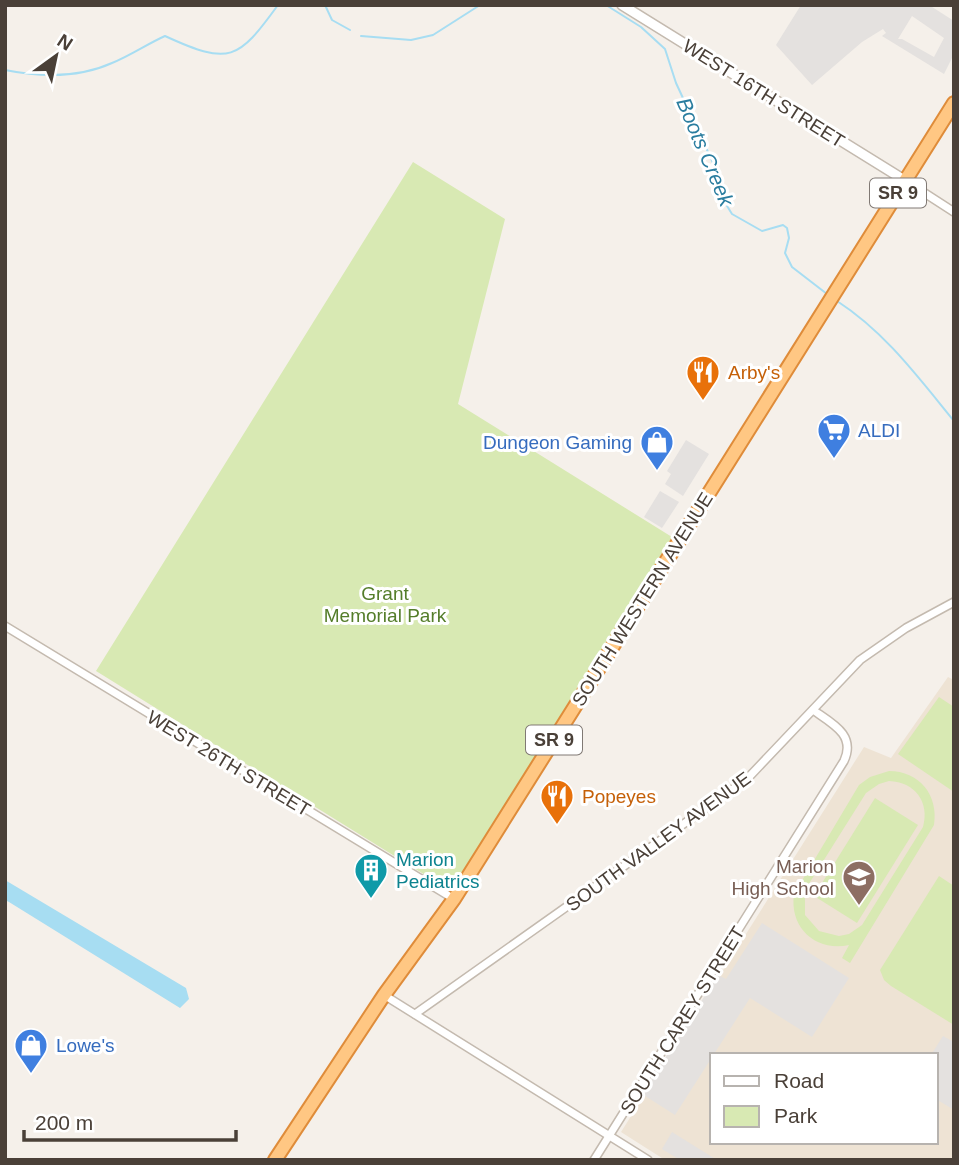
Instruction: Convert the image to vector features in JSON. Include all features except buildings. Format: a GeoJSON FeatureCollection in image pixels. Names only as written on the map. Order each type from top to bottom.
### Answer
{"type":"FeatureCollection","features":[{"type":"Feature","properties":{"kind":"highway","name":"SOUTH WESTERN AVENUE"},"geometry":{"type":"LineString","coordinates":[[275,1160],[384,995],[454,899],[954,103]]}},
{"type":"Feature","properties":{"kind":"street","name":"WEST 16TH STREET"},"geometry":{"type":"LineString","coordinates":[[622,5],[906,181]]}},
{"type":"Feature","properties":{"kind":"street"},"geometry":{"type":"LineString","coordinates":[[906,181],[954,212]]}},
{"type":"Feature","properties":{"kind":"street","name":"SOUTH VALLEY AVENUE"},"geometry":{"type":"LineString","coordinates":[[415,1014],[747,779],[860,660],[906,628],[954,602]]}},
{"type":"Feature","properties":{"kind":"street","name":"WEST 26TH STREET"},"geometry":{"type":"LineString","coordinates":[[5,626],[454,899]]}},
{"type":"Feature","properties":{"kind":"street","name":"SOUTH CAREY STREET"},"geometry":{"type":"LineString","coordinates":[[594,1160],[850,749],[847,738],[813,710]]}},
{"type":"Feature","properties":{"kind":"street"},"geometry":{"type":"LineString","coordinates":[[384,995],[648,1160]]}},
{"type":"Feature","properties":{"kind":"shaded area"},"geometry":{"type":"Polygon","coordinates":[[[801,5],[929,5],[954,21],[954,54],[944,74],[882,36],[886,33],[883,29],[862,42],[812,85],[776,45],[801,5]],[[912,16],[898,39],[934,57],[944,38],[912,16]]]}},
{"type":"Feature","properties":{"kind":"shaded area"},"geometry":{"type":"Polygon","coordinates":[[[686,440],[709,454],[683,496],[665,484],[671,474],[667,471],[686,440]]]}},
{"type":"Feature","properties":{"kind":"shaded area"},"geometry":{"type":"Polygon","coordinates":[[[660,491],[679,502],[662,528],[644,517],[660,491]]]}},
{"type":"Feature","properties":{"kind":"shaded area","name":"Marion High School"},"geometry":{"type":"Polygon","coordinates":[[[948,677],[954,680],[954,1160],[665,1160],[621,1132],[864,747],[891,758],[948,677]]]}},
{"type":"Feature","properties":{"kind":"shaded area"},"geometry":{"type":"Polygon","coordinates":[[[762,923],[849,978],[812,1037],[750,998],[715,1053],[710,1053],[710,1060],[675,1115],[642,1094],[718,975],[726,979],[762,923]]]}},
{"type":"Feature","properties":{"kind":"shaded area"},"geometry":{"type":"Polygon","coordinates":[[[943,1036],[954,1042],[954,1110],[938,1100],[938,1053],[932,1053],[943,1036]]]}},
{"type":"Feature","properties":{"kind":"shaded area"},"geometry":{"type":"Polygon","coordinates":[[[672,1132],[717,1160],[680,1160],[662,1149],[672,1132]]]}},
{"type":"Feature","properties":{"kind":"green space","name":"Grant Memorial Park"},"geometry":{"type":"Polygon","coordinates":[[[413,162],[505,219],[458,404],[672,537],[451,891],[96,671],[413,162]]]}},
{"type":"Feature","properties":{"kind":"green space"},"geometry":{"type":"Polygon","coordinates":[[[939,697],[954,707],[954,792],[898,754],[939,697]]]}},
{"type":"Feature","properties":{"kind":"green space"},"geometry":{"type":"Polygon","coordinates":[[[889,771],[900,772],[918,780],[930,795],[935,814],[934,825],[850,963],[842,958],[849,945],[826,945],[807,935],[796,917],[794,894],[859,785],[870,777],[889,771]],[[898,782],[879,784],[866,793],[805,890],[805,915],[819,931],[839,936],[849,934],[862,925],[923,827],[925,818],[922,802],[913,789],[898,782]]]}},
{"type":"Feature","properties":{"kind":"green space"},"geometry":{"type":"Polygon","coordinates":[[[875,798],[918,825],[857,923],[814,896],[875,798]]]}},
{"type":"Feature","properties":{"kind":"green space"},"geometry":{"type":"Polygon","coordinates":[[[939,876],[954,886],[954,1025],[891,986],[884,980],[880,970],[939,876]]]}},
{"type":"Feature","properties":{"kind":"water"},"geometry":{"type":"Polygon","coordinates":[[[5,880],[186,988],[189,999],[180,1008],[5,900],[5,880]]]}},
{"type":"Feature","properties":{"kind":"waterway","name":"Boots Creek"},"geometry":{"type":"LineString","coordinates":[[5,70],[46,75],[73,74],[119,60],[165,36],[204,52],[231,52],[253,37],[278,5]]}},
{"type":"Feature","properties":{"kind":"waterway","name":"Boots Creek"},"geometry":{"type":"LineString","coordinates":[[325,5],[332,20],[350,30]]}},
{"type":"Feature","properties":{"kind":"waterway","name":"Boots Creek"},"geometry":{"type":"LineString","coordinates":[[361,36],[411,40],[433,35],[480,5]]}},
{"type":"Feature","properties":{"kind":"waterway","name":"Boots Creek"},"geometry":{"type":"LineString","coordinates":[[606,5],[641,27],[665,49],[676,83],[714,165],[719,193],[732,214],[762,231],[783,225],[787,228],[789,238],[785,253],[792,267],[827,294]]}},
{"type":"Feature","properties":{"kind":"waterway","name":"Boots Creek"},"geometry":{"type":"LineString","coordinates":[[837,301],[886,341],[954,421]]}},
{"type":"Feature","properties":{"kind":"place","name":"Arby's"},"geometry":{"type":"Point","coordinates":[703,402]}},
{"type":"Feature","properties":{"kind":"place","name":"ALDI"},"geometry":{"type":"Point","coordinates":[834,460]}},
{"type":"Feature","properties":{"kind":"place","name":"Dungeon Gaming"},"geometry":{"type":"Point","coordinates":[657,472]}},
{"type":"Feature","properties":{"kind":"place","name":"Popeyes"},"geometry":{"type":"Point","coordinates":[557,826]}},
{"type":"Feature","properties":{"kind":"place","name":"Marion Pediatrics"},"geometry":{"type":"Point","coordinates":[371,900]}},
{"type":"Feature","properties":{"kind":"place","name":"Marion High School"},"geometry":{"type":"Point","coordinates":[859,907]}},
{"type":"Feature","properties":{"kind":"place","name":"Lowe's"},"geometry":{"type":"Point","coordinates":[31,1075]}}]}
